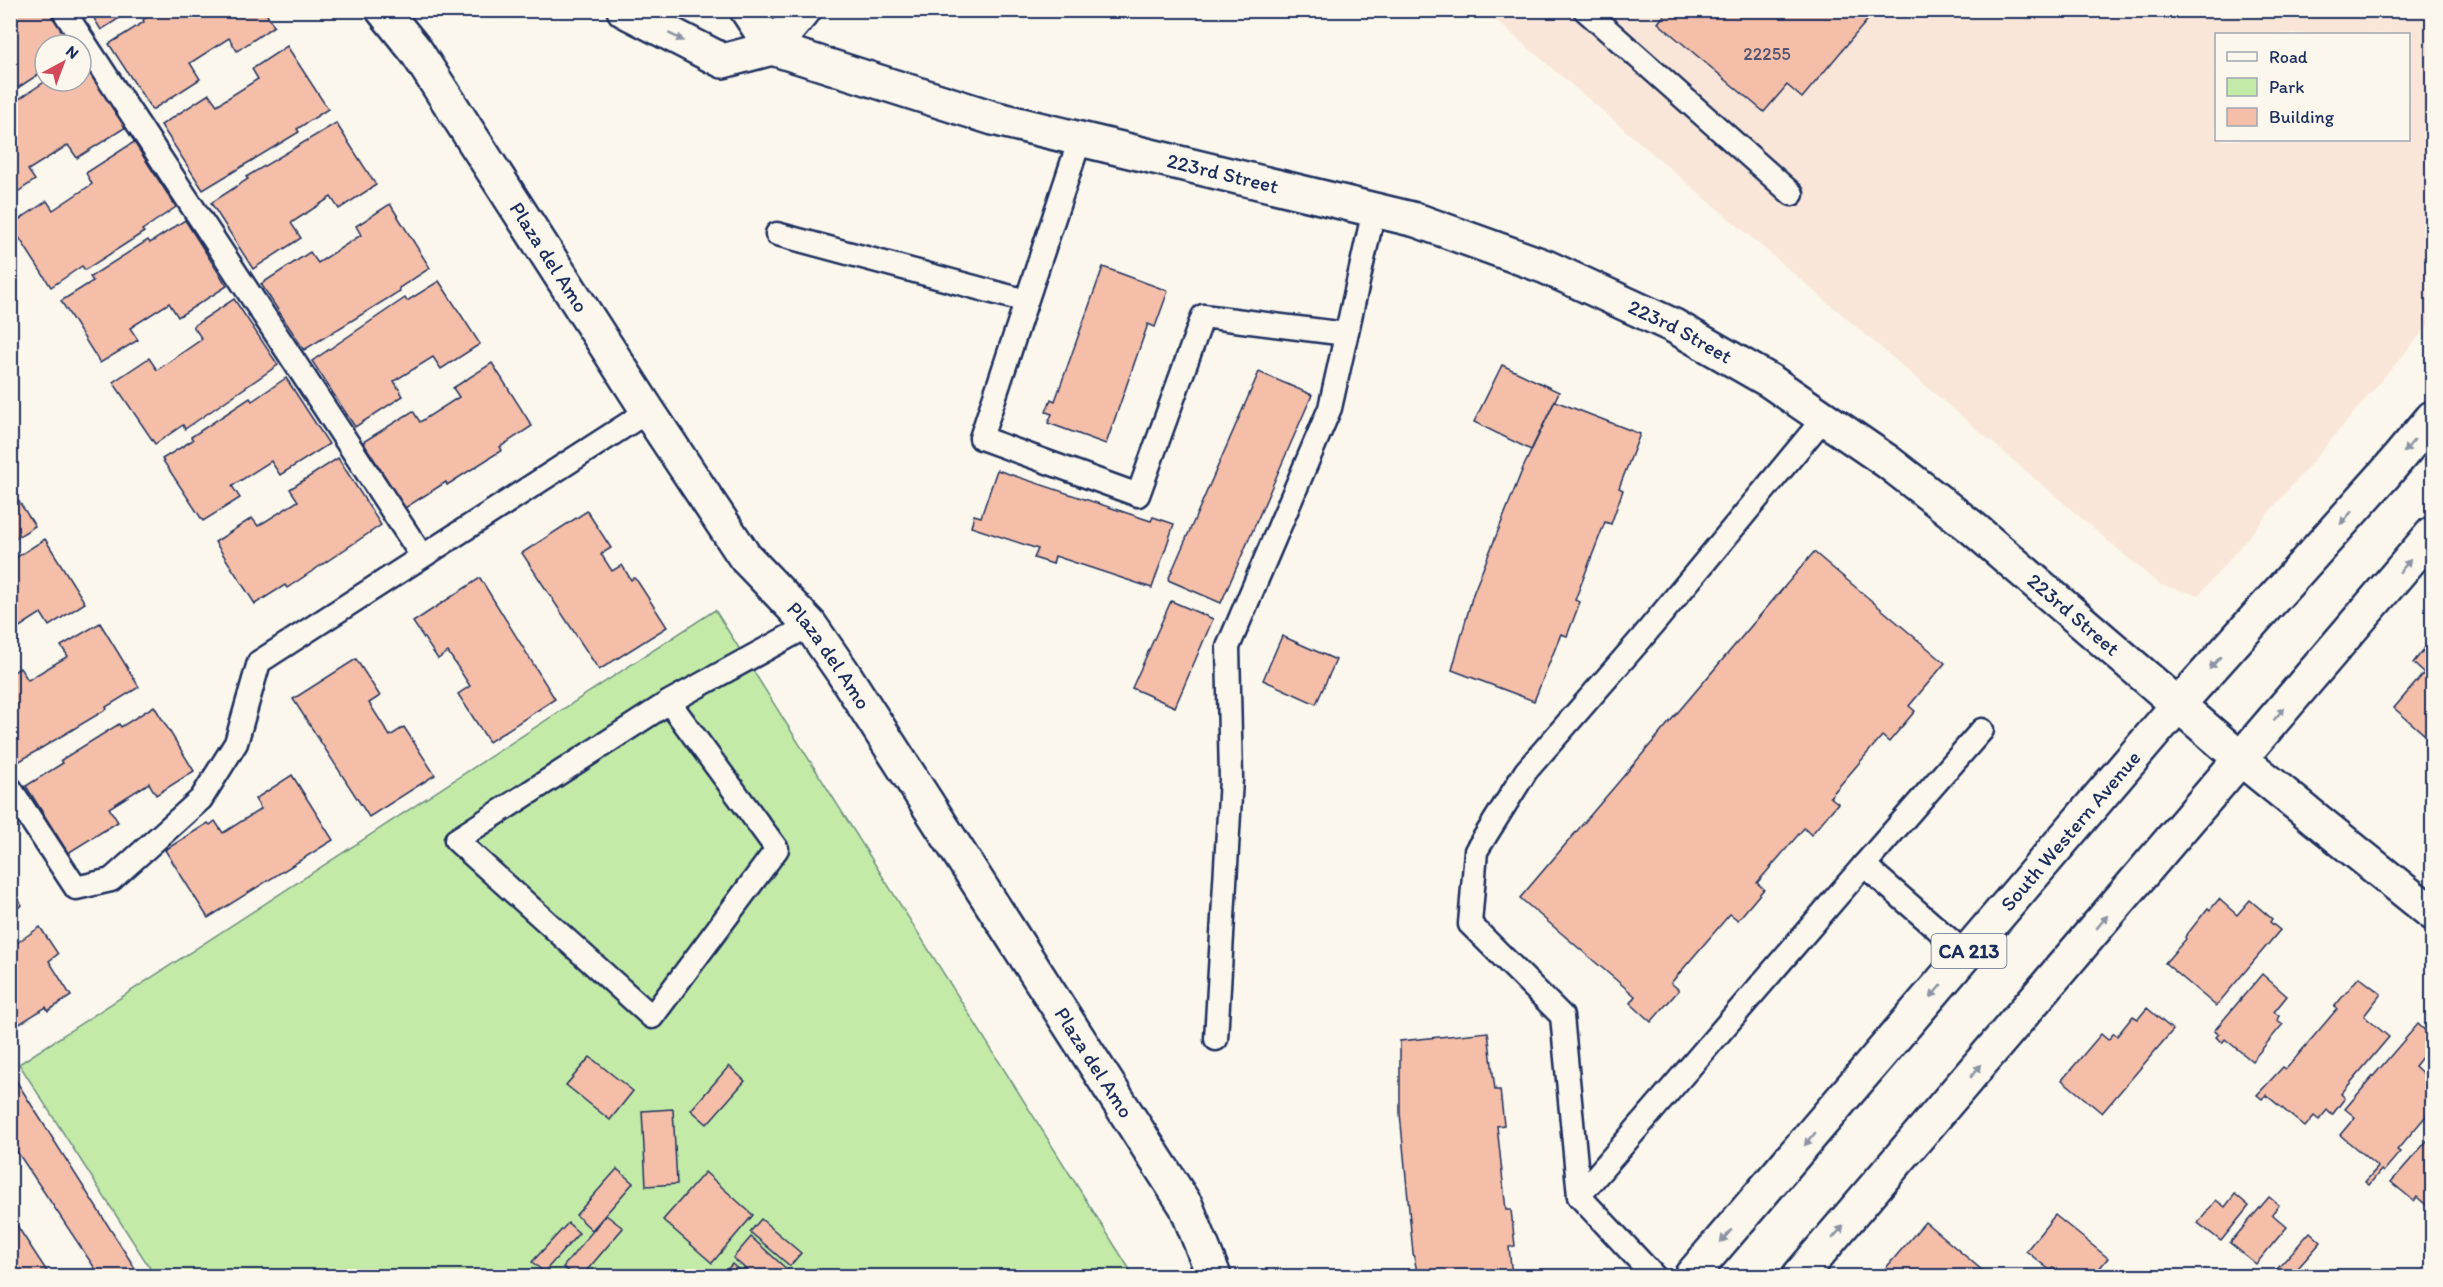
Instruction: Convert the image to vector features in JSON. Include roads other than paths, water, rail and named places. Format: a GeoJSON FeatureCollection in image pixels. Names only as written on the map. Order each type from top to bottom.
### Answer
{"type":"FeatureCollection","features":[{"type":"Feature","properties":{"kind":"main road","name":"Plaza del Amo"},"geometry":{"type":"LineString","coordinates":[[383,10],[416,51],[745,557],[810,625],[849,681],[1186,1206],[1214,1276]]}},
{"type":"Feature","properties":{"kind":"main road","name":"Plaza del Amo"},"geometry":{"type":"LineString","coordinates":[[413,10],[416,51]]}},
{"type":"Feature","properties":{"kind":"main road"},"geometry":{"type":"LineString","coordinates":[[624,10],[723,61],[772,48],[804,10]]}},
{"type":"Feature","properties":{"kind":"main road"},"geometry":{"type":"LineString","coordinates":[[747,10],[772,48]]}},
{"type":"Feature","properties":{"kind":"main road","name":"223rd Street"},"geometry":{"type":"LineString","coordinates":[[772,48],[993,118],[1416,220],[1546,267],[1664,321],[1770,381],[1888,462],[1974,529],[2241,759],[2433,913]]}},
{"type":"Feature","properties":{"kind":"main road","name":"South Western Avenue"},"geometry":{"type":"LineString","coordinates":[[1691,1276],[2177,706],[2433,418]]}},
{"type":"Feature","properties":{"kind":"main road"},"geometry":{"type":"LineString","coordinates":[[1799,1276],[2433,534]]}},
{"type":"Feature","properties":{"kind":"lane"},"geometry":{"type":"LineString","coordinates":[[63,10],[422,556]]}},
{"type":"Feature","properties":{"kind":"lane"},"geometry":{"type":"LineString","coordinates":[[1585,10],[1792,194]]}},
{"type":"Feature","properties":{"kind":"lane"},"geometry":{"type":"LineString","coordinates":[[1080,139],[981,438],[1138,495],[1203,316],[1346,334]]}},
{"type":"Feature","properties":{"kind":"lane"},"geometry":{"type":"LineString","coordinates":[[1216,1039],[1231,779],[1228,647],[1330,408],[1374,210]]}},
{"type":"Feature","properties":{"kind":"lane"},"geometry":{"type":"LineString","coordinates":[[777,234],[1026,302]]}},
{"type":"Feature","properties":{"kind":"lane"},"geometry":{"type":"LineString","coordinates":[[10,788],[76,888],[111,880],[201,799],[236,743],[259,662],[648,411]]}},
{"type":"Feature","properties":{"kind":"lane"},"geometry":{"type":"LineString","coordinates":[[1654,1276],[1579,1196],[1562,1016],[1470,924],[1476,851],[1526,771],[1641,639],[1824,418]]}},
{"type":"Feature","properties":{"kind":"lane"},"geometry":{"type":"LineString","coordinates":[[669,702],[777,849],[652,1017],[456,840],[669,702],[810,625]]}},
{"type":"Feature","properties":{"kind":"lane"},"geometry":{"type":"LineString","coordinates":[[1579,1196],[1982,730]]}},
{"type":"Feature","properties":{"kind":"lane"},"geometry":{"type":"LineString","coordinates":[[1864,865],[1966,954]]}}]}
